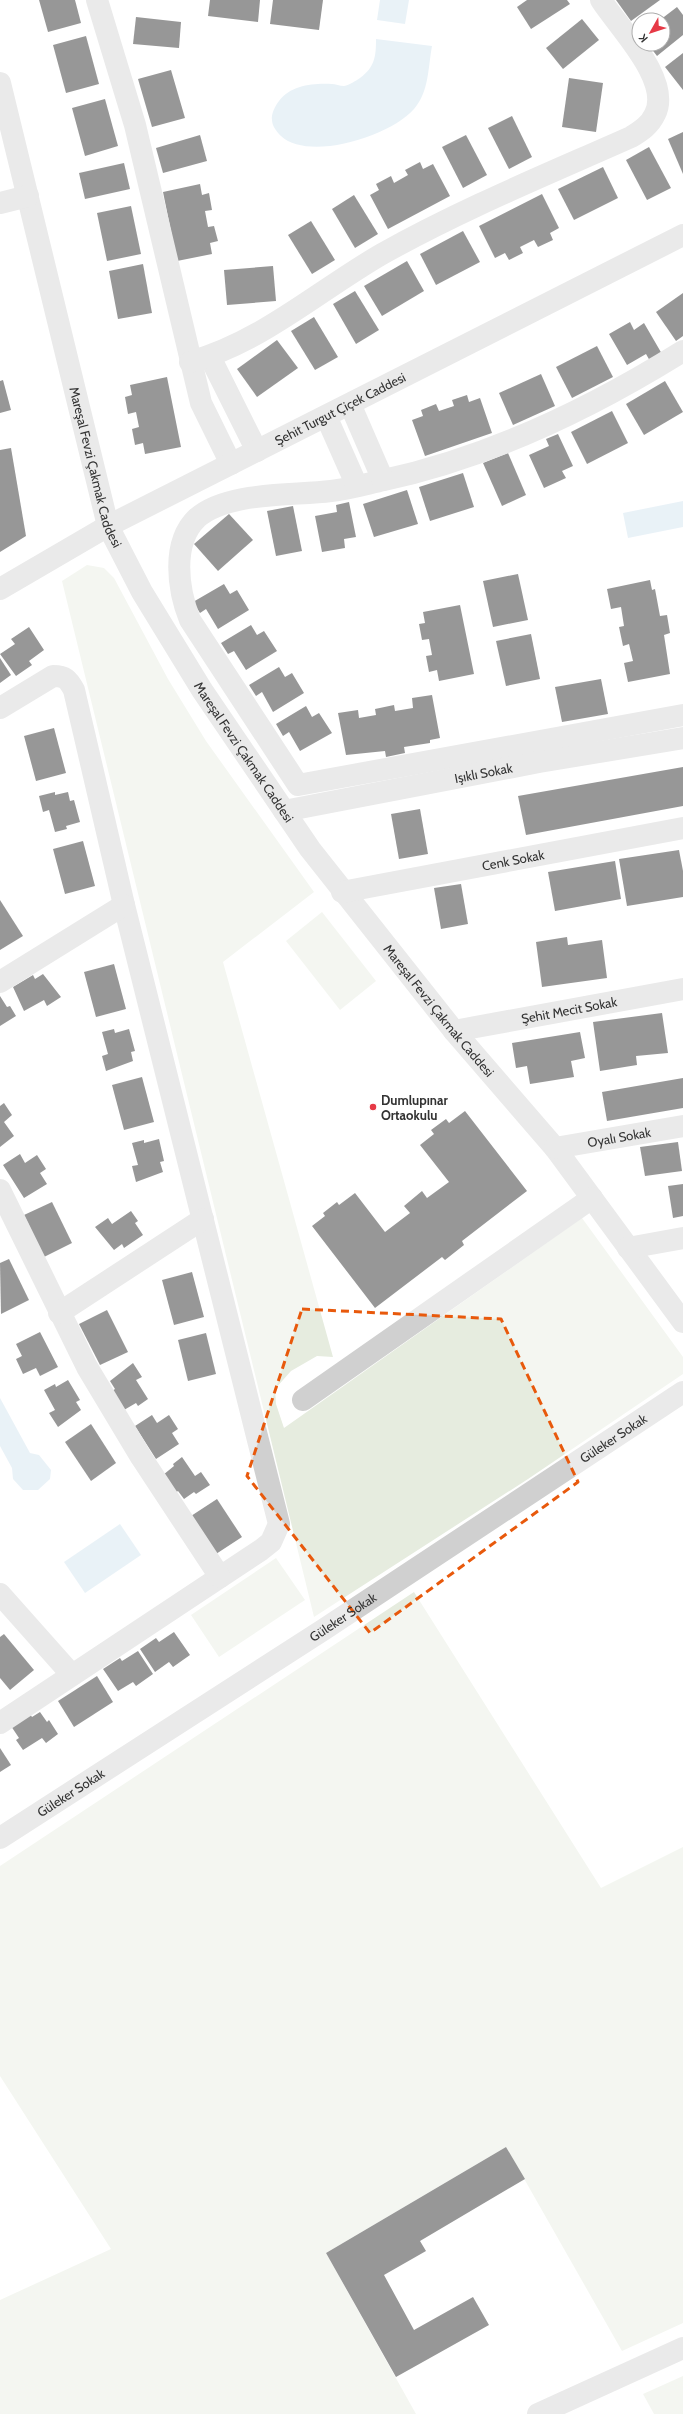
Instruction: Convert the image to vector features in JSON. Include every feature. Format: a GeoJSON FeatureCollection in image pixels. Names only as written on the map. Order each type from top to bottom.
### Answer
{"type":"FeatureCollection","features":[{"type":"Feature","properties":{"kind":"street"},"geometry":{"type":"LineString","coordinates":[[97,0],[135,125],[200,360],[204,409],[231,464]]}},
{"type":"Feature","properties":{"kind":"street"},"geometry":{"type":"LineString","coordinates":[[200,360],[249,339],[382,255],[457,216],[631,137],[648,126],[656,113],[658,93],[653,74],[601,0]]}},
{"type":"Feature","properties":{"kind":"street","name":"Mareşal Fevzi Çakmak Caddesi"},"geometry":{"type":"LineString","coordinates":[[0,83],[108,526],[142,592],[202,690],[342,892],[454,1031],[556,1148],[683,1322]]}},
{"type":"Feature","properties":{"kind":"street"},"geometry":{"type":"LineString","coordinates":[[0,203],[28,196]]}},
{"type":"Feature","properties":{"kind":"street","name":"Şehit Turgut Çiçek Caddesi"},"geometry":{"type":"LineString","coordinates":[[0,589],[108,526],[683,235]]}},
{"type":"Feature","properties":{"kind":"street"},"geometry":{"type":"LineString","coordinates":[[683,351],[626,386],[541,428],[444,465],[332,491],[257,496],[211,509],[197,519],[187,535],[181,552],[179,578],[182,601],[190,620],[298,785],[683,715]]}},
{"type":"Feature","properties":{"kind":"street"},"geometry":{"type":"LineString","coordinates":[[200,360],[257,451]]}},
{"type":"Feature","properties":{"kind":"street"},"geometry":{"type":"LineString","coordinates":[[350,404],[383,480]]}},
{"type":"Feature","properties":{"kind":"street"},"geometry":{"type":"LineString","coordinates":[[326,416],[357,486]]}},
{"type":"Feature","properties":{"kind":"street"},"geometry":{"type":"LineString","coordinates":[[0,708],[53,676],[62,676],[69,680],[74,690],[124,905],[279,1524],[271,1542],[0,1723]]}},
{"type":"Feature","properties":{"kind":"street","name":"Işıklı Sokak"},"geometry":{"type":"LineString","coordinates":[[284,810],[539,762],[683,738]]}},
{"type":"Feature","properties":{"kind":"street","name":"Cenk Sokak"},"geometry":{"type":"LineString","coordinates":[[342,892],[683,828]]}},
{"type":"Feature","properties":{"kind":"street"},"geometry":{"type":"LineString","coordinates":[[1,979],[124,905]]}},
{"type":"Feature","properties":{"kind":"street","name":"Şehit Mecit Sokak"},"geometry":{"type":"LineString","coordinates":[[454,1031],[683,989]]}},
{"type":"Feature","properties":{"kind":"street","name":"Oyalı Sokak"},"geometry":{"type":"LineString","coordinates":[[556,1148],[683,1126]]}},
{"type":"Feature","properties":{"kind":"street"},"geometry":{"type":"LineString","coordinates":[[0,1190],[59,1313],[110,1407],[220,1577]]}},
{"type":"Feature","properties":{"kind":"street"},"geometry":{"type":"LineString","coordinates":[[303,1400],[592,1198]]}},
{"type":"Feature","properties":{"kind":"street"},"geometry":{"type":"LineString","coordinates":[[59,1313],[203,1219]]}},
{"type":"Feature","properties":{"kind":"street"},"geometry":{"type":"LineString","coordinates":[[628,1248],[683,1238]]}},
{"type":"Feature","properties":{"kind":"street","name":"Güleker Sokak"},"geometry":{"type":"LineString","coordinates":[[0,1838],[323,1630],[683,1392]]}},
{"type":"Feature","properties":{"kind":"street"},"geometry":{"type":"LineString","coordinates":[[0,1594],[72,1675]]}},
{"type":"Feature","properties":{"kind":"street"},"geometry":{"type":"LineString","coordinates":[[538,2414],[683,2348]]}},
{"type":"Feature","properties":{"kind":"highlighted area"},"geometry":{"type":"Polygon","coordinates":[[[302,1309],[501,1319],[578,1482],[370,1633],[247,1476],[302,1309]]]}},
{"type":"Feature","properties":{"kind":"shaded area"},"geometry":{"type":"Polygon","coordinates":[[[87,565],[104,568],[114,578],[168,679],[206,741],[314,892],[223,962],[333,1357],[317,1356],[291,1371],[275,1389],[276,1404],[284,1428],[582,1218],[683,1357],[683,1374],[528,1479],[314,1617],[62,581],[87,565]]]}},
{"type":"Feature","properties":{"kind":"shaded area"},"geometry":{"type":"Polygon","coordinates":[[[322,912],[376,981],[340,1010],[286,941],[322,912]]]}},
{"type":"Feature","properties":{"kind":"shaded area"},"geometry":{"type":"Polygon","coordinates":[[[276,1558],[305,1600],[219,1657],[191,1615],[276,1558]]]}},
{"type":"Feature","properties":{"kind":"shaded area"},"geometry":{"type":"Polygon","coordinates":[[[414,1592],[601,1888],[683,1847],[683,2323],[622,2351],[506,2147],[326,2253],[416,2414],[0,2414],[0,2300],[111,2249],[0,2076],[0,1866],[414,1592]]]}},
{"type":"Feature","properties":{"kind":"shaded area"},"geometry":{"type":"Polygon","coordinates":[[[683,2376],[683,2414],[654,2414],[643,2394],[683,2376]]]}},
{"type":"Feature","properties":{"kind":"water"},"geometry":{"type":"Polygon","coordinates":[[[380,0],[409,0],[405,24],[377,20],[380,0]]]}},
{"type":"Feature","properties":{"kind":"water"},"geometry":{"type":"Polygon","coordinates":[[[376,39],[432,46],[429,71],[423,95],[414,109],[403,119],[369,136],[329,146],[310,147],[294,143],[281,136],[276,131],[272,122],[273,113],[279,101],[284,96],[290,91],[303,86],[333,84],[344,86],[354,82],[365,74],[372,65],[376,51],[376,39]]]}},
{"type":"Feature","properties":{"kind":"water"},"geometry":{"type":"Polygon","coordinates":[[[683,501],[683,527],[628,538],[623,513],[683,501]]]}},
{"type":"Feature","properties":{"kind":"water"},"geometry":{"type":"Polygon","coordinates":[[[0,1398],[30,1453],[39,1455],[51,1470],[50,1479],[38,1490],[23,1490],[13,1479],[12,1468],[0,1446],[0,1398]]]}},
{"type":"Feature","properties":{"kind":"water"},"geometry":{"type":"Polygon","coordinates":[[[120,1524],[141,1555],[85,1593],[64,1562],[120,1524]]]}},
{"type":"Feature","properties":{"kind":"building"},"geometry":{"type":"Polygon","coordinates":[[[39,0],[75,0],[81,23],[48,32],[39,0]]]}},
{"type":"Feature","properties":{"kind":"building"},"geometry":{"type":"Polygon","coordinates":[[[210,0],[260,0],[258,22],[208,16],[210,0]]]}},
{"type":"Feature","properties":{"kind":"building"},"geometry":{"type":"Polygon","coordinates":[[[273,0],[323,0],[319,30],[270,24],[273,0]]]}},
{"type":"Feature","properties":{"kind":"building"},"geometry":{"type":"Polygon","coordinates":[[[527,0],[567,0],[570,4],[531,29],[517,7],[527,0]]]}},
{"type":"Feature","properties":{"kind":"building"},"geometry":{"type":"Polygon","coordinates":[[[616,0],[660,0],[643,12],[631,12],[631,21],[616,0]]]}},
{"type":"Feature","properties":{"kind":"building"},"geometry":{"type":"Polygon","coordinates":[[[677,7],[683,15],[683,35],[671,45],[671,12],[677,7]]]}},
{"type":"Feature","properties":{"kind":"building"},"geometry":{"type":"Polygon","coordinates":[[[136,17],[181,22],[179,48],[133,44],[136,17]]]}},
{"type":"Feature","properties":{"kind":"building"},"geometry":{"type":"Polygon","coordinates":[[[582,19],[599,40],[563,69],[546,48],[582,19]]]}},
{"type":"Feature","properties":{"kind":"building"},"geometry":{"type":"Polygon","coordinates":[[[86,36],[99,84],[66,93],[53,45],[86,36]]]}},
{"type":"Feature","properties":{"kind":"building"},"geometry":{"type":"Polygon","coordinates":[[[654,52],[662,52],[657,56],[654,52]]]}},
{"type":"Feature","properties":{"kind":"building"},"geometry":{"type":"Polygon","coordinates":[[[683,53],[683,90],[665,67],[683,53]]]}},
{"type":"Feature","properties":{"kind":"building"},"geometry":{"type":"Polygon","coordinates":[[[171,70],[185,118],[152,127],[138,79],[171,70]]]}},
{"type":"Feature","properties":{"kind":"building"},"geometry":{"type":"Polygon","coordinates":[[[569,78],[603,83],[596,132],[562,127],[569,78]]]}},
{"type":"Feature","properties":{"kind":"building"},"geometry":{"type":"Polygon","coordinates":[[[105,99],[118,146],[85,156],[72,108],[105,99]]]}},
{"type":"Feature","properties":{"kind":"building"},"geometry":{"type":"Polygon","coordinates":[[[512,116],[532,157],[509,169],[488,128],[512,116]]]}},
{"type":"Feature","properties":{"kind":"building"},"geometry":{"type":"Polygon","coordinates":[[[683,132],[683,174],[668,139],[683,132]]]}},
{"type":"Feature","properties":{"kind":"building"},"geometry":{"type":"Polygon","coordinates":[[[200,135],[207,161],[163,173],[156,148],[200,135]]]}},
{"type":"Feature","properties":{"kind":"building"},"geometry":{"type":"Polygon","coordinates":[[[466,135],[487,175],[463,188],[442,147],[466,135]]]}},
{"type":"Feature","properties":{"kind":"building"},"geometry":{"type":"Polygon","coordinates":[[[649,147],[671,188],[647,200],[626,160],[649,147]]]}},
{"type":"Feature","properties":{"kind":"building"},"geometry":{"type":"Polygon","coordinates":[[[420,162],[423,169],[433,164],[450,196],[388,229],[370,195],[379,190],[376,184],[391,176],[394,183],[408,175],[405,170],[420,162]]]}},
{"type":"Feature","properties":{"kind":"building"},"geometry":{"type":"Polygon","coordinates":[[[124,163],[130,189],[85,199],[79,173],[124,163]]]}},
{"type":"Feature","properties":{"kind":"building"},"geometry":{"type":"Polygon","coordinates":[[[603,167],[618,198],[574,220],[558,189],[603,167]]]}},
{"type":"Feature","properties":{"kind":"building"},"geometry":{"type":"Polygon","coordinates":[[[200,184],[202,195],[209,193],[212,210],[205,211],[208,227],[214,226],[218,241],[210,243],[212,254],[177,261],[163,192],[200,184]]]}},
{"type":"Feature","properties":{"kind":"building"},"geometry":{"type":"Polygon","coordinates":[[[542,194],[559,228],[550,233],[553,240],[538,247],[534,240],[520,247],[523,253],[509,260],[505,253],[495,258],[479,226],[542,194]]]}},
{"type":"Feature","properties":{"kind":"building"},"geometry":{"type":"Polygon","coordinates":[[[354,195],[378,234],[355,248],[332,209],[354,195]]]}},
{"type":"Feature","properties":{"kind":"building"},"geometry":{"type":"Polygon","coordinates":[[[131,206],[141,254],[107,261],[97,213],[131,206]]]}},
{"type":"Feature","properties":{"kind":"building"},"geometry":{"type":"Polygon","coordinates":[[[311,221],[335,260],[312,274],[288,235],[311,221]]]}},
{"type":"Feature","properties":{"kind":"building"},"geometry":{"type":"Polygon","coordinates":[[[463,231],[480,262],[436,285],[420,254],[463,231]]]}},
{"type":"Feature","properties":{"kind":"building"},"geometry":{"type":"Polygon","coordinates":[[[407,261],[424,291],[382,316],[364,286],[407,261]]]}},
{"type":"Feature","properties":{"kind":"building"},"geometry":{"type":"Polygon","coordinates":[[[143,264],[152,313],[118,319],[109,271],[143,264]]]}},
{"type":"Feature","properties":{"kind":"building"},"geometry":{"type":"Polygon","coordinates":[[[273,266],[276,301],[227,305],[224,270],[273,266]]]}},
{"type":"Feature","properties":{"kind":"building"},"geometry":{"type":"Polygon","coordinates":[[[355,291],[379,330],[356,344],[333,304],[355,291]]]}},
{"type":"Feature","properties":{"kind":"building"},"geometry":{"type":"Polygon","coordinates":[[[683,293],[683,336],[676,341],[656,312],[683,293]]]}},
{"type":"Feature","properties":{"kind":"building"},"geometry":{"type":"Polygon","coordinates":[[[314,317],[338,357],[315,370],[291,331],[314,317]]]}},
{"type":"Feature","properties":{"kind":"building"},"geometry":{"type":"Polygon","coordinates":[[[630,322],[634,330],[644,323],[662,354],[650,361],[646,354],[627,365],[609,334],[630,322]]]}},
{"type":"Feature","properties":{"kind":"building"},"geometry":{"type":"Polygon","coordinates":[[[277,340],[298,368],[257,397],[237,369],[277,340]]]}},
{"type":"Feature","properties":{"kind":"building"},"geometry":{"type":"Polygon","coordinates":[[[597,346],[613,377],[572,398],[556,367],[597,346]]]}},
{"type":"Feature","properties":{"kind":"building"},"geometry":{"type":"Polygon","coordinates":[[[541,374],[555,406],[513,425],[499,393],[541,374]]]}},
{"type":"Feature","properties":{"kind":"building"},"geometry":{"type":"Polygon","coordinates":[[[167,377],[181,447],[145,454],[143,443],[135,445],[132,429],[139,427],[136,412],[128,414],[125,397],[132,395],[130,385],[167,377]]]}},
{"type":"Feature","properties":{"kind":"building"},"geometry":{"type":"Polygon","coordinates":[[[3,380],[11,410],[0,413],[0,381],[3,380]]]}},
{"type":"Feature","properties":{"kind":"building"},"geometry":{"type":"Polygon","coordinates":[[[665,381],[683,412],[644,435],[626,404],[665,381]]]}},
{"type":"Feature","properties":{"kind":"building"},"geometry":{"type":"Polygon","coordinates":[[[467,395],[469,402],[480,398],[492,433],[425,456],[412,420],[423,416],[421,410],[436,404],[439,411],[454,406],[452,400],[467,395]]]}},
{"type":"Feature","properties":{"kind":"building"},"geometry":{"type":"Polygon","coordinates":[[[612,411],[628,443],[587,464],[571,432],[612,411]]]}},
{"type":"Feature","properties":{"kind":"building"},"geometry":{"type":"Polygon","coordinates":[[[558,434],[573,466],[562,471],[566,478],[544,488],[529,455],[549,446],[546,439],[558,434]]]}},
{"type":"Feature","properties":{"kind":"building"},"geometry":{"type":"Polygon","coordinates":[[[11,448],[26,536],[0,552],[0,450],[11,448]]]}},
{"type":"Feature","properties":{"kind":"building"},"geometry":{"type":"Polygon","coordinates":[[[508,453],[526,495],[502,506],[483,463],[508,453]]]}},
{"type":"Feature","properties":{"kind":"building"},"geometry":{"type":"Polygon","coordinates":[[[463,473],[474,507],[430,521],[419,487],[463,473]]]}},
{"type":"Feature","properties":{"kind":"building"},"geometry":{"type":"Polygon","coordinates":[[[407,490],[418,524],[374,537],[363,504],[407,490]]]}},
{"type":"Feature","properties":{"kind":"building"},"geometry":{"type":"Polygon","coordinates":[[[349,502],[356,537],[344,539],[345,548],[322,552],[315,516],[337,512],[336,505],[349,502]]]}},
{"type":"Feature","properties":{"kind":"building"},"geometry":{"type":"Polygon","coordinates":[[[293,506],[302,551],[276,556],[267,511],[293,506]]]}},
{"type":"Feature","properties":{"kind":"building"},"geometry":{"type":"Polygon","coordinates":[[[229,514],[253,540],[218,571],[194,544],[229,514]]]}},
{"type":"Feature","properties":{"kind":"building"},"geometry":{"type":"Polygon","coordinates":[[[518,574],[528,620],[493,627],[483,581],[518,574]]]}},
{"type":"Feature","properties":{"kind":"building"},"geometry":{"type":"Polygon","coordinates":[[[650,580],[652,590],[655,589],[660,616],[667,615],[670,633],[664,635],[670,674],[628,682],[624,663],[633,661],[629,644],[623,646],[619,627],[624,626],[621,607],[611,609],[607,589],[650,580]]]}},
{"type":"Feature","properties":{"kind":"building"},"geometry":{"type":"Polygon","coordinates":[[[224,584],[230,594],[237,590],[249,610],[218,629],[206,609],[200,613],[193,602],[224,584]]]}},
{"type":"Feature","properties":{"kind":"building"},"geometry":{"type":"Polygon","coordinates":[[[460,605],[474,674],[439,681],[437,670],[429,672],[426,656],[432,655],[429,639],[422,640],[419,624],[425,623],[423,612],[460,605]]]}},
{"type":"Feature","properties":{"kind":"building"},"geometry":{"type":"Polygon","coordinates":[[[251,625],[257,635],[264,631],[277,651],[246,670],[234,651],[228,654],[221,643],[251,625]]]}},
{"type":"Feature","properties":{"kind":"building"},"geometry":{"type":"Polygon","coordinates":[[[29,627],[44,650],[29,661],[32,665],[16,676],[0,654],[15,644],[11,639],[29,627]]]}},
{"type":"Feature","properties":{"kind":"building"},"geometry":{"type":"Polygon","coordinates":[[[531,634],[540,679],[506,686],[496,641],[531,634]]]}},
{"type":"Feature","properties":{"kind":"building"},"geometry":{"type":"Polygon","coordinates":[[[0,658],[11,675],[0,683],[0,658]]]}},
{"type":"Feature","properties":{"kind":"building"},"geometry":{"type":"Polygon","coordinates":[[[279,667],[285,677],[292,673],[304,693],[273,712],[262,692],[256,696],[249,685],[279,667]]]}},
{"type":"Feature","properties":{"kind":"building"},"geometry":{"type":"Polygon","coordinates":[[[601,679],[608,714],[562,722],[555,687],[601,679]]]}},
{"type":"Feature","properties":{"kind":"building"},"geometry":{"type":"Polygon","coordinates":[[[432,695],[440,738],[430,740],[430,743],[404,747],[405,753],[386,757],[385,751],[346,755],[338,713],[358,710],[359,718],[376,715],[375,709],[394,705],[395,711],[413,708],[412,698],[432,695]]]}},
{"type":"Feature","properties":{"kind":"building"},"geometry":{"type":"Polygon","coordinates":[[[306,706],[312,717],[319,713],[332,733],[300,751],[289,732],[283,736],[276,724],[306,706]]]}},
{"type":"Feature","properties":{"kind":"building"},"geometry":{"type":"Polygon","coordinates":[[[54,728],[66,773],[36,781],[24,736],[54,728]]]}},
{"type":"Feature","properties":{"kind":"building"},"geometry":{"type":"Polygon","coordinates":[[[683,767],[683,806],[526,835],[518,796],[683,767]]]}},
{"type":"Feature","properties":{"kind":"building"},"geometry":{"type":"Polygon","coordinates":[[[55,792],[55,795],[68,792],[70,801],[74,800],[80,822],[66,826],[67,829],[55,832],[49,810],[43,812],[39,796],[55,792]]]}},
{"type":"Feature","properties":{"kind":"building"},"geometry":{"type":"Polygon","coordinates":[[[420,809],[428,854],[399,859],[391,814],[420,809]]]}},
{"type":"Feature","properties":{"kind":"building"},"geometry":{"type":"Polygon","coordinates":[[[83,841],[95,886],[65,894],[53,849],[83,841]]]}},
{"type":"Feature","properties":{"kind":"building"},"geometry":{"type":"Polygon","coordinates":[[[679,850],[683,871],[683,897],[627,906],[619,859],[679,850]]]}},
{"type":"Feature","properties":{"kind":"building"},"geometry":{"type":"Polygon","coordinates":[[[615,861],[621,899],[555,911],[548,872],[615,861]]]}},
{"type":"Feature","properties":{"kind":"building"},"geometry":{"type":"Polygon","coordinates":[[[461,884],[468,924],[441,929],[434,888],[461,884]]]}},
{"type":"Feature","properties":{"kind":"building"},"geometry":{"type":"Polygon","coordinates":[[[0,900],[23,936],[0,950],[0,900]]]}},
{"type":"Feature","properties":{"kind":"building"},"geometry":{"type":"Polygon","coordinates":[[[567,937],[568,945],[602,940],[607,978],[542,987],[536,942],[567,937]]]}},
{"type":"Feature","properties":{"kind":"building"},"geometry":{"type":"Polygon","coordinates":[[[114,964],[126,1009],[96,1017],[84,972],[114,964]]]}},
{"type":"Feature","properties":{"kind":"building"},"geometry":{"type":"Polygon","coordinates":[[[43,974],[61,997],[47,1006],[44,1000],[24,1011],[13,987],[33,975],[35,979],[43,974]]]}},
{"type":"Feature","properties":{"kind":"building"},"geometry":{"type":"Polygon","coordinates":[[[0,996],[7,1007],[10,1006],[16,1016],[0,1026],[0,996]]]}},
{"type":"Feature","properties":{"kind":"building"},"geometry":{"type":"Polygon","coordinates":[[[662,1013],[668,1053],[636,1056],[637,1065],[600,1071],[593,1022],[662,1013]]]}},
{"type":"Feature","properties":{"kind":"building"},"geometry":{"type":"Polygon","coordinates":[[[114,1029],[115,1033],[129,1029],[135,1051],[131,1052],[133,1061],[106,1071],[102,1056],[108,1054],[102,1032],[114,1029]]]}},
{"type":"Feature","properties":{"kind":"building"},"geometry":{"type":"Polygon","coordinates":[[[580,1032],[585,1058],[571,1061],[574,1077],[530,1084],[527,1066],[516,1068],[512,1043],[580,1032]]]}},
{"type":"Feature","properties":{"kind":"building"},"geometry":{"type":"Polygon","coordinates":[[[142,1077],[154,1122],[124,1130],[112,1085],[142,1077]]]}},
{"type":"Feature","properties":{"kind":"building"},"geometry":{"type":"Polygon","coordinates":[[[683,1078],[683,1108],[607,1121],[602,1092],[683,1078]]]}},
{"type":"Feature","properties":{"kind":"building"},"geometry":{"type":"Polygon","coordinates":[[[4,1103],[12,1115],[4,1122],[14,1136],[0,1147],[0,1106],[4,1103]]]}},
{"type":"Feature","properties":{"kind":"building"},"geometry":{"type":"Polygon","coordinates":[[[465,1111],[527,1191],[462,1241],[464,1245],[445,1260],[442,1257],[375,1308],[312,1226],[325,1216],[323,1213],[337,1202],[339,1205],[355,1193],[385,1232],[410,1213],[404,1206],[422,1191],[427,1198],[449,1182],[420,1145],[434,1134],[431,1130],[446,1119],[449,1123],[465,1111]]]}},
{"type":"Feature","properties":{"kind":"building"},"geometry":{"type":"Polygon","coordinates":[[[159,1139],[164,1161],[160,1162],[163,1172],[136,1182],[132,1166],[138,1165],[132,1143],[144,1140],[144,1143],[159,1139]]]}},
{"type":"Feature","properties":{"kind":"building"},"geometry":{"type":"Polygon","coordinates":[[[678,1142],[682,1171],[645,1176],[640,1147],[678,1142]]]}},
{"type":"Feature","properties":{"kind":"building"},"geometry":{"type":"Polygon","coordinates":[[[20,1154],[25,1163],[37,1155],[46,1169],[40,1173],[47,1184],[24,1198],[3,1165],[20,1154]]]}},
{"type":"Feature","properties":{"kind":"building"},"geometry":{"type":"Polygon","coordinates":[[[683,1184],[683,1216],[673,1218],[668,1186],[683,1184]]]}},
{"type":"Feature","properties":{"kind":"building"},"geometry":{"type":"Polygon","coordinates":[[[52,1202],[72,1243],[44,1257],[24,1215],[52,1202]]]}},
{"type":"Feature","properties":{"kind":"building"},"geometry":{"type":"Polygon","coordinates":[[[131,1211],[138,1221],[135,1223],[143,1235],[124,1248],[122,1244],[114,1250],[95,1227],[108,1218],[112,1224],[131,1211]]]}},
{"type":"Feature","properties":{"kind":"building"},"geometry":{"type":"Polygon","coordinates":[[[9,1259],[29,1300],[1,1314],[0,1263],[9,1259]]]}},
{"type":"Feature","properties":{"kind":"building"},"geometry":{"type":"Polygon","coordinates":[[[192,1272],[204,1317],[174,1325],[162,1280],[192,1272]]]}},
{"type":"Feature","properties":{"kind":"building"},"geometry":{"type":"Polygon","coordinates":[[[107,1310],[128,1352],[100,1365],[79,1324],[107,1310]]]}},
{"type":"Feature","properties":{"kind":"building"},"geometry":{"type":"Polygon","coordinates":[[[40,1332],[58,1367],[40,1376],[36,1368],[23,1374],[16,1359],[22,1356],[16,1344],[40,1332]]]}},
{"type":"Feature","properties":{"kind":"building"},"geometry":{"type":"Polygon","coordinates":[[[206,1333],[216,1374],[188,1381],[178,1340],[206,1333]]]}},
{"type":"Feature","properties":{"kind":"building"},"geometry":{"type":"Polygon","coordinates":[[[133,1363],[142,1377],[136,1380],[148,1399],[138,1406],[136,1403],[124,1410],[112,1391],[115,1389],[110,1381],[133,1363]]]}},
{"type":"Feature","properties":{"kind":"building"},"geometry":{"type":"Polygon","coordinates":[[[68,1380],[80,1400],[76,1402],[81,1410],[58,1427],[49,1413],[55,1410],[44,1390],[55,1384],[56,1387],[68,1380]]]}},
{"type":"Feature","properties":{"kind":"building"},"geometry":{"type":"Polygon","coordinates":[[[152,1415],[157,1423],[169,1415],[178,1429],[172,1433],[179,1444],[156,1459],[135,1426],[152,1415]]]}},
{"type":"Feature","properties":{"kind":"building"},"geometry":{"type":"Polygon","coordinates":[[[91,1424],[116,1463],[91,1481],[65,1442],[91,1424]]]}},
{"type":"Feature","properties":{"kind":"building"},"geometry":{"type":"Polygon","coordinates":[[[182,1457],[195,1476],[201,1472],[210,1485],[196,1494],[194,1492],[184,1499],[178,1491],[175,1493],[163,1475],[182,1457]]]}},
{"type":"Feature","properties":{"kind":"building"},"geometry":{"type":"Polygon","coordinates":[[[217,1499],[242,1537],[216,1554],[191,1516],[217,1499]]]}},
{"type":"Feature","properties":{"kind":"building"},"geometry":{"type":"Polygon","coordinates":[[[174,1632],[190,1655],[173,1667],[169,1662],[155,1672],[140,1649],[156,1638],[159,1642],[174,1632]]]}},
{"type":"Feature","properties":{"kind":"building"},"geometry":{"type":"Polygon","coordinates":[[[4,1634],[34,1670],[10,1690],[0,1678],[0,1637],[4,1634]]]}},
{"type":"Feature","properties":{"kind":"building"},"geometry":{"type":"Polygon","coordinates":[[[138,1651],[153,1674],[136,1686],[133,1682],[118,1691],[103,1669],[120,1658],[122,1661],[138,1651]]]}},
{"type":"Feature","properties":{"kind":"building"},"geometry":{"type":"Polygon","coordinates":[[[97,1676],[113,1702],[74,1727],[58,1701],[97,1676]]]}},
{"type":"Feature","properties":{"kind":"building"},"geometry":{"type":"Polygon","coordinates":[[[40,1712],[47,1722],[49,1720],[58,1734],[46,1743],[42,1738],[23,1750],[16,1740],[19,1738],[11,1726],[30,1714],[32,1717],[40,1712]]]}},
{"type":"Feature","properties":{"kind":"building"},"geometry":{"type":"Polygon","coordinates":[[[0,1748],[11,1765],[0,1772],[0,1748]]]}},
{"type":"Feature","properties":{"kind":"building"},"geometry":{"type":"Polygon","coordinates":[[[506,2147],[525,2179],[420,2241],[426,2251],[384,2275],[414,2330],[473,2297],[489,2325],[396,2377],[326,2253],[506,2147]]]}},
{"type":"Feature","properties":{"kind":"place","name":"Dumlupınar Ortaokulu"},"geometry":{"type":"Point","coordinates":[373,1107]}}]}
